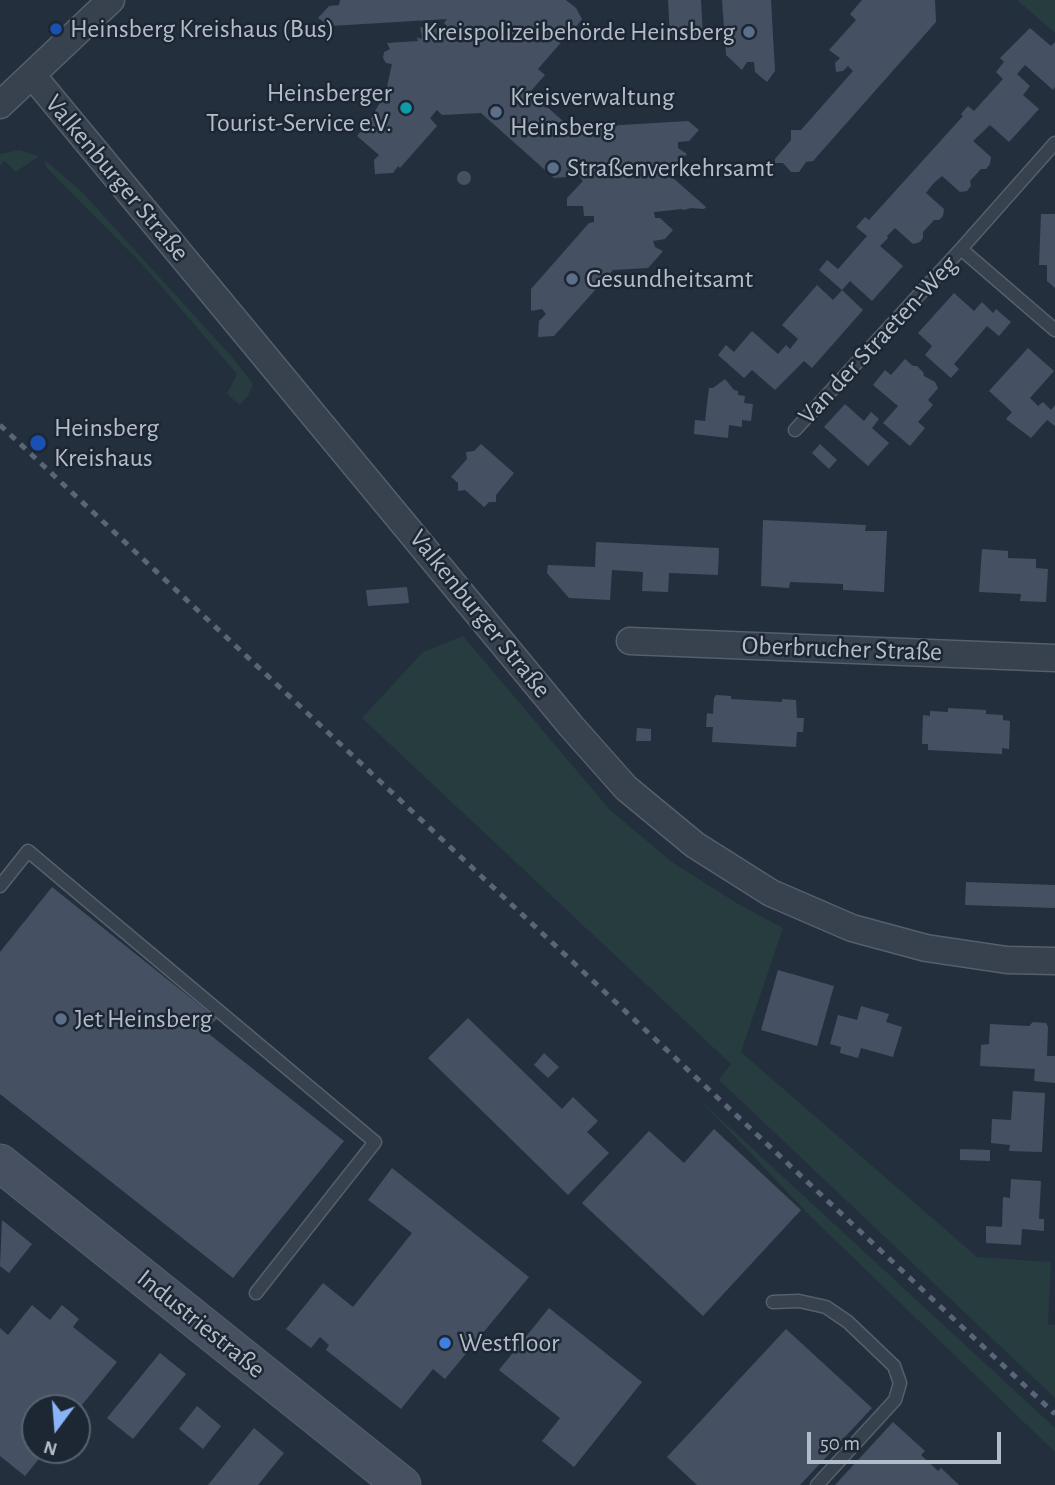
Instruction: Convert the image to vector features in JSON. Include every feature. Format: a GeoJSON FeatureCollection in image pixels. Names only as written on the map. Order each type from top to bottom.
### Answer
{"type":"FeatureCollection","features":[{"type":"Feature","properties":{"kind":"street"},"geometry":{"type":"LineString","coordinates":[[0,105],[111,0]]}},
{"type":"Feature","properties":{"kind":"street","name":"Valkenburger Straße"},"geometry":{"type":"LineString","coordinates":[[32,75],[571,726],[626,788],[695,845],[760,886],[852,928],[926,948],[1007,960],[1055,961]]}},
{"type":"Feature","properties":{"kind":"street","name":"Oberbrucher Straße"},"geometry":{"type":"LineString","coordinates":[[630,641],[1055,658]]}},
{"type":"Feature","properties":{"kind":"street","name":"Industriestraße"},"geometry":{"type":"LineString","coordinates":[[0,1163],[402,1485]]}},
{"type":"Feature","properties":{"kind":"lane","name":"Van der Straeten-Weg"},"geometry":{"type":"LineString","coordinates":[[795,430],[1055,144]]}},
{"type":"Feature","properties":{"kind":"lane","name":"Van der Straeten-Weg"},"geometry":{"type":"LineString","coordinates":[[961,249],[1055,330]]}},
{"type":"Feature","properties":{"kind":"lane"},"geometry":{"type":"LineString","coordinates":[[0,886],[28,851],[375,1142],[256,1293]]}},
{"type":"Feature","properties":{"kind":"lane"},"geometry":{"type":"LineString","coordinates":[[773,1302],[799,1301],[825,1307],[848,1322],[894,1366],[900,1383],[895,1400],[817,1485]]}},
{"type":"Feature","properties":{"kind":"green space"},"geometry":{"type":"Polygon","coordinates":[[[1017,0],[1055,0],[1055,33],[1017,0]]]}},
{"type":"Feature","properties":{"kind":"green space"},"geometry":{"type":"Polygon","coordinates":[[[19,150],[39,156],[16,172],[5,161],[0,165],[0,154],[19,150]]]}},
{"type":"Feature","properties":{"kind":"green space"},"geometry":{"type":"Polygon","coordinates":[[[45,160],[83,193],[232,357],[253,384],[240,405],[227,394],[237,374],[142,264],[46,167],[45,160]]]}},
{"type":"Feature","properties":{"kind":"green space"},"geometry":{"type":"Polygon","coordinates":[[[463,636],[610,810],[672,862],[738,904],[783,928],[741,1052],[977,1257],[1051,1262],[1048,1324],[1055,1325],[1055,1398],[719,1080],[731,1064],[362,718],[423,652],[463,636]]]}},
{"type":"Feature","properties":{"kind":"green space"},"geometry":{"type":"Polygon","coordinates":[[[702,1102],[1055,1428],[1055,1452],[810,1216],[702,1102]]]}},
{"type":"Feature","properties":{"kind":"building","name":"Kreisverwaltung Heinsberg"},"geometry":{"type":"Polygon","coordinates":[[[340,0],[566,0],[576,8],[582,19],[538,69],[545,75],[530,92],[571,128],[688,121],[699,130],[689,141],[678,142],[678,148],[687,154],[671,171],[667,171],[667,177],[672,177],[706,207],[654,212],[655,218],[660,218],[673,230],[665,239],[653,241],[655,247],[663,251],[648,268],[613,270],[554,336],[538,337],[539,321],[546,314],[542,309],[531,311],[531,289],[589,223],[594,222],[594,216],[584,216],[583,206],[567,206],[567,198],[583,181],[579,176],[554,178],[481,113],[442,115],[437,110],[430,118],[437,126],[400,168],[398,166],[393,173],[375,174],[374,160],[379,155],[357,136],[372,117],[386,91],[392,64],[386,63],[383,58],[384,52],[390,49],[387,43],[418,41],[417,37],[422,37],[420,27],[430,29],[434,25],[439,31],[441,26],[447,26],[444,23],[447,19],[330,26],[318,18],[329,6],[339,5],[340,0]]]}},
{"type":"Feature","properties":{"kind":"building"},"geometry":{"type":"Polygon","coordinates":[[[668,0],[701,0],[703,36],[670,37],[668,0]]]}},
{"type":"Feature","properties":{"kind":"building","name":"Kreispolizeibehörde Heinsberg"},"geometry":{"type":"Polygon","coordinates":[[[722,0],[771,0],[775,71],[767,82],[755,72],[754,62],[747,62],[742,70],[726,55],[722,0]]]}},
{"type":"Feature","properties":{"kind":"building"},"geometry":{"type":"Polygon","coordinates":[[[862,0],[935,0],[936,22],[813,161],[806,162],[799,172],[791,172],[783,163],[775,163],[775,159],[791,140],[791,130],[801,130],[853,71],[848,66],[843,71],[836,72],[835,63],[840,58],[829,50],[856,20],[850,14],[862,0]]]}},
{"type":"Feature","properties":{"kind":"building"},"geometry":{"type":"Polygon","coordinates":[[[1030,28],[1051,46],[1055,42],[1053,90],[1025,65],[1017,74],[1030,86],[1023,95],[1039,109],[1009,142],[990,125],[973,141],[991,157],[986,169],[981,169],[970,181],[971,186],[967,191],[960,192],[942,176],[933,184],[926,193],[944,209],[943,216],[934,220],[923,232],[920,242],[913,244],[895,228],[887,236],[880,246],[903,266],[872,301],[850,281],[842,290],[819,270],[827,260],[838,269],[867,236],[856,227],[865,217],[869,220],[963,116],[961,114],[968,106],[974,111],[1003,79],[996,72],[1004,62],[1000,58],[1030,28]]]}},
{"type":"Feature","properties":{"kind":"building"},"geometry":{"type":"Polygon","coordinates":[[[464,171],[469,173],[469,183],[464,185],[459,183],[457,178],[459,173],[464,171]]]}},
{"type":"Feature","properties":{"kind":"building"},"geometry":{"type":"Polygon","coordinates":[[[1041,214],[1055,214],[1055,288],[1047,281],[1047,265],[1039,265],[1041,214]]]}},
{"type":"Feature","properties":{"kind":"building"},"geometry":{"type":"Polygon","coordinates":[[[817,285],[833,300],[842,290],[863,310],[812,368],[804,361],[775,390],[752,370],[744,378],[718,355],[726,345],[734,352],[752,331],[778,354],[786,345],[790,349],[798,339],[782,325],[817,285]]]}},
{"type":"Feature","properties":{"kind":"building"},"geometry":{"type":"Polygon","coordinates":[[[954,293],[974,311],[982,302],[993,313],[996,309],[1011,322],[999,336],[987,326],[954,364],[959,369],[951,378],[925,355],[932,346],[918,333],[954,293]]]}},
{"type":"Feature","properties":{"kind":"building"},"geometry":{"type":"Polygon","coordinates":[[[1028,348],[1054,371],[1030,398],[1038,406],[1043,402],[1051,410],[1055,405],[1055,426],[1047,420],[1031,438],[1006,419],[1012,412],[989,391],[1028,348]]]}},
{"type":"Feature","properties":{"kind":"building"},"geometry":{"type":"Polygon","coordinates":[[[905,359],[917,366],[938,388],[928,400],[933,405],[918,422],[925,428],[910,446],[883,423],[898,406],[873,385],[885,370],[891,375],[905,359]]]}},
{"type":"Feature","properties":{"kind":"building"},"geometry":{"type":"Polygon","coordinates":[[[725,379],[738,391],[738,395],[745,396],[744,403],[753,404],[751,421],[742,420],[742,427],[729,425],[728,438],[694,434],[695,420],[705,421],[709,388],[725,379]]]}},
{"type":"Feature","properties":{"kind":"building"},"geometry":{"type":"Polygon","coordinates":[[[845,404],[864,421],[871,412],[879,419],[872,428],[889,443],[868,466],[824,427],[845,404]]]}},
{"type":"Feature","properties":{"kind":"building"},"geometry":{"type":"Polygon","coordinates":[[[481,444],[514,473],[496,495],[496,502],[489,502],[484,507],[465,490],[458,491],[458,483],[451,477],[467,459],[466,452],[474,451],[481,444]]]}},
{"type":"Feature","properties":{"kind":"building"},"geometry":{"type":"Polygon","coordinates":[[[820,444],[837,460],[829,469],[812,453],[820,444]]]}},
{"type":"Feature","properties":{"kind":"building"},"geometry":{"type":"Polygon","coordinates":[[[763,520],[866,525],[865,531],[887,531],[884,592],[843,590],[843,584],[790,582],[789,588],[761,586],[763,520]]]}},
{"type":"Feature","properties":{"kind":"building"},"geometry":{"type":"Polygon","coordinates":[[[596,542],[719,548],[718,575],[669,573],[668,592],[642,591],[643,572],[612,570],[610,600],[569,598],[547,573],[548,565],[595,567],[596,542]]]}},
{"type":"Feature","properties":{"kind":"building"},"geometry":{"type":"Polygon","coordinates":[[[982,549],[1008,551],[1008,558],[1036,559],[1036,568],[1048,569],[1046,602],[1020,601],[1021,594],[979,592],[982,549]]]}},
{"type":"Feature","properties":{"kind":"building"},"geometry":{"type":"Polygon","coordinates":[[[407,587],[409,603],[368,606],[366,590],[407,587]]]}},
{"type":"Feature","properties":{"kind":"building"},"geometry":{"type":"Polygon","coordinates":[[[716,695],[731,696],[731,699],[782,702],[782,699],[796,700],[797,718],[804,718],[803,732],[797,732],[796,747],[712,742],[713,727],[706,727],[707,713],[713,714],[716,695]]]}},
{"type":"Feature","properties":{"kind":"building"},"geometry":{"type":"Polygon","coordinates":[[[948,708],[986,710],[986,714],[1003,715],[1003,720],[1010,721],[1009,749],[1002,748],[1002,754],[928,750],[928,744],[922,744],[923,715],[930,716],[930,711],[948,712],[948,708]]]}},
{"type":"Feature","properties":{"kind":"building"},"geometry":{"type":"Polygon","coordinates":[[[637,728],[651,729],[651,741],[636,741],[637,728]]]}},
{"type":"Feature","properties":{"kind":"building"},"geometry":{"type":"Polygon","coordinates":[[[966,882],[1055,885],[1055,908],[965,905],[966,882]]]}},
{"type":"Feature","properties":{"kind":"building"},"geometry":{"type":"Polygon","coordinates":[[[52,887],[217,1019],[204,1030],[344,1141],[233,1278],[0,1094],[0,952],[52,887]]]}},
{"type":"Feature","properties":{"kind":"building"},"geometry":{"type":"Polygon","coordinates":[[[778,970],[834,986],[817,1046],[761,1030],[778,970]]]}},
{"type":"Feature","properties":{"kind":"building"},"geometry":{"type":"Polygon","coordinates":[[[861,1006],[889,1014],[886,1022],[902,1027],[893,1057],[861,1048],[858,1058],[840,1053],[841,1047],[830,1044],[838,1015],[857,1020],[861,1006]]]}},
{"type":"Feature","properties":{"kind":"building"},"geometry":{"type":"Polygon","coordinates":[[[468,1018],[562,1109],[573,1097],[598,1121],[587,1132],[609,1153],[568,1195],[428,1058],[468,1018]]]}},
{"type":"Feature","properties":{"kind":"building"},"geometry":{"type":"Polygon","coordinates":[[[1033,1022],[1046,1023],[1048,1027],[1047,1056],[1055,1056],[1055,1083],[1034,1081],[1035,1069],[980,1066],[981,1045],[989,1044],[990,1024],[1029,1026],[1033,1022]]]}},
{"type":"Feature","properties":{"kind":"building"},"geometry":{"type":"Polygon","coordinates":[[[544,1053],[559,1067],[548,1078],[534,1065],[544,1053]]]}},
{"type":"Feature","properties":{"kind":"building"},"geometry":{"type":"Polygon","coordinates":[[[1013,1091],[1045,1093],[1042,1152],[1009,1151],[1010,1145],[991,1143],[992,1119],[1011,1120],[1013,1091]]]}},
{"type":"Feature","properties":{"kind":"building"},"geometry":{"type":"Polygon","coordinates":[[[714,1129],[801,1210],[703,1316],[582,1203],[649,1131],[684,1163],[714,1129]]]}},
{"type":"Feature","properties":{"kind":"building"},"geometry":{"type":"Polygon","coordinates":[[[960,1149],[990,1150],[990,1161],[960,1160],[960,1149]]]}},
{"type":"Feature","properties":{"kind":"building"},"geometry":{"type":"Polygon","coordinates":[[[392,1168],[529,1277],[445,1379],[433,1369],[401,1409],[326,1350],[329,1345],[320,1337],[311,1348],[286,1329],[323,1283],[353,1307],[412,1233],[368,1200],[392,1168]]]}},
{"type":"Feature","properties":{"kind":"building"},"geometry":{"type":"Polygon","coordinates":[[[1011,1179],[1041,1181],[1039,1219],[1044,1219],[1044,1231],[1022,1229],[1021,1245],[986,1243],[986,1226],[1002,1227],[1003,1197],[1010,1198],[1011,1179]]]}},
{"type":"Feature","properties":{"kind":"building"},"geometry":{"type":"Polygon","coordinates":[[[2,1220],[32,1244],[9,1273],[0,1266],[2,1220]]]}},
{"type":"Feature","properties":{"kind":"building"},"geometry":{"type":"Polygon","coordinates":[[[32,1305],[50,1320],[62,1305],[79,1319],[73,1327],[117,1362],[91,1394],[21,1394],[21,1464],[35,1464],[25,1476],[0,1456],[0,1328],[8,1335],[32,1305]]]}},
{"type":"Feature","properties":{"kind":"building"},"geometry":{"type":"Polygon","coordinates":[[[549,1308],[642,1382],[574,1467],[542,1441],[560,1418],[499,1370],[549,1308]]]}},
{"type":"Feature","properties":{"kind":"building"},"geometry":{"type":"Polygon","coordinates":[[[786,1329],[872,1408],[800,1485],[697,1485],[667,1457],[786,1329]]]}},
{"type":"Feature","properties":{"kind":"building"},"geometry":{"type":"Polygon","coordinates":[[[160,1353],[186,1374],[133,1439],[107,1418],[160,1353]]]}},
{"type":"Feature","properties":{"kind":"building"},"geometry":{"type":"Polygon","coordinates":[[[197,1406],[221,1426],[203,1449],[179,1429],[197,1406]]]}},
{"type":"Feature","properties":{"kind":"building"},"geometry":{"type":"Polygon","coordinates":[[[893,1422],[925,1451],[921,1455],[938,1471],[941,1468],[959,1485],[835,1485],[893,1422]]]}},
{"type":"Feature","properties":{"kind":"building"},"geometry":{"type":"Polygon","coordinates":[[[254,1428],[284,1453],[258,1485],[208,1485],[254,1428]]]}},
{"type":"Feature","properties":{"kind":"railway"},"geometry":{"type":"LineString","coordinates":[[0,425],[1055,1414]]}},
{"type":"Feature","properties":{"kind":"place","name":"Heinsberg Kreishaus (Bus)"},"geometry":{"type":"Point","coordinates":[56,29]}},
{"type":"Feature","properties":{"kind":"place","name":"Kreispolizeibehörde Heinsberg"},"geometry":{"type":"Point","coordinates":[749,32]}},
{"type":"Feature","properties":{"kind":"place","name":"Heinsberger Tourist-Service e.V."},"geometry":{"type":"Point","coordinates":[406,108]}},
{"type":"Feature","properties":{"kind":"place","name":"Kreisverwaltung Heinsberg"},"geometry":{"type":"Point","coordinates":[496,112]}},
{"type":"Feature","properties":{"kind":"place","name":"Straßenverkehrsamt"},"geometry":{"type":"Point","coordinates":[553,168]}},
{"type":"Feature","properties":{"kind":"place","name":"Gesundheitsamt"},"geometry":{"type":"Point","coordinates":[572,279]}},
{"type":"Feature","properties":{"kind":"place","name":"Heinsberg Kreishaus"},"geometry":{"type":"Point","coordinates":[38,443]}},
{"type":"Feature","properties":{"kind":"place","name":"Jet Heinsberg"},"geometry":{"type":"Point","coordinates":[61,1019]}},
{"type":"Feature","properties":{"kind":"place","name":"Westfloor"},"geometry":{"type":"Point","coordinates":[445,1343]}}]}
